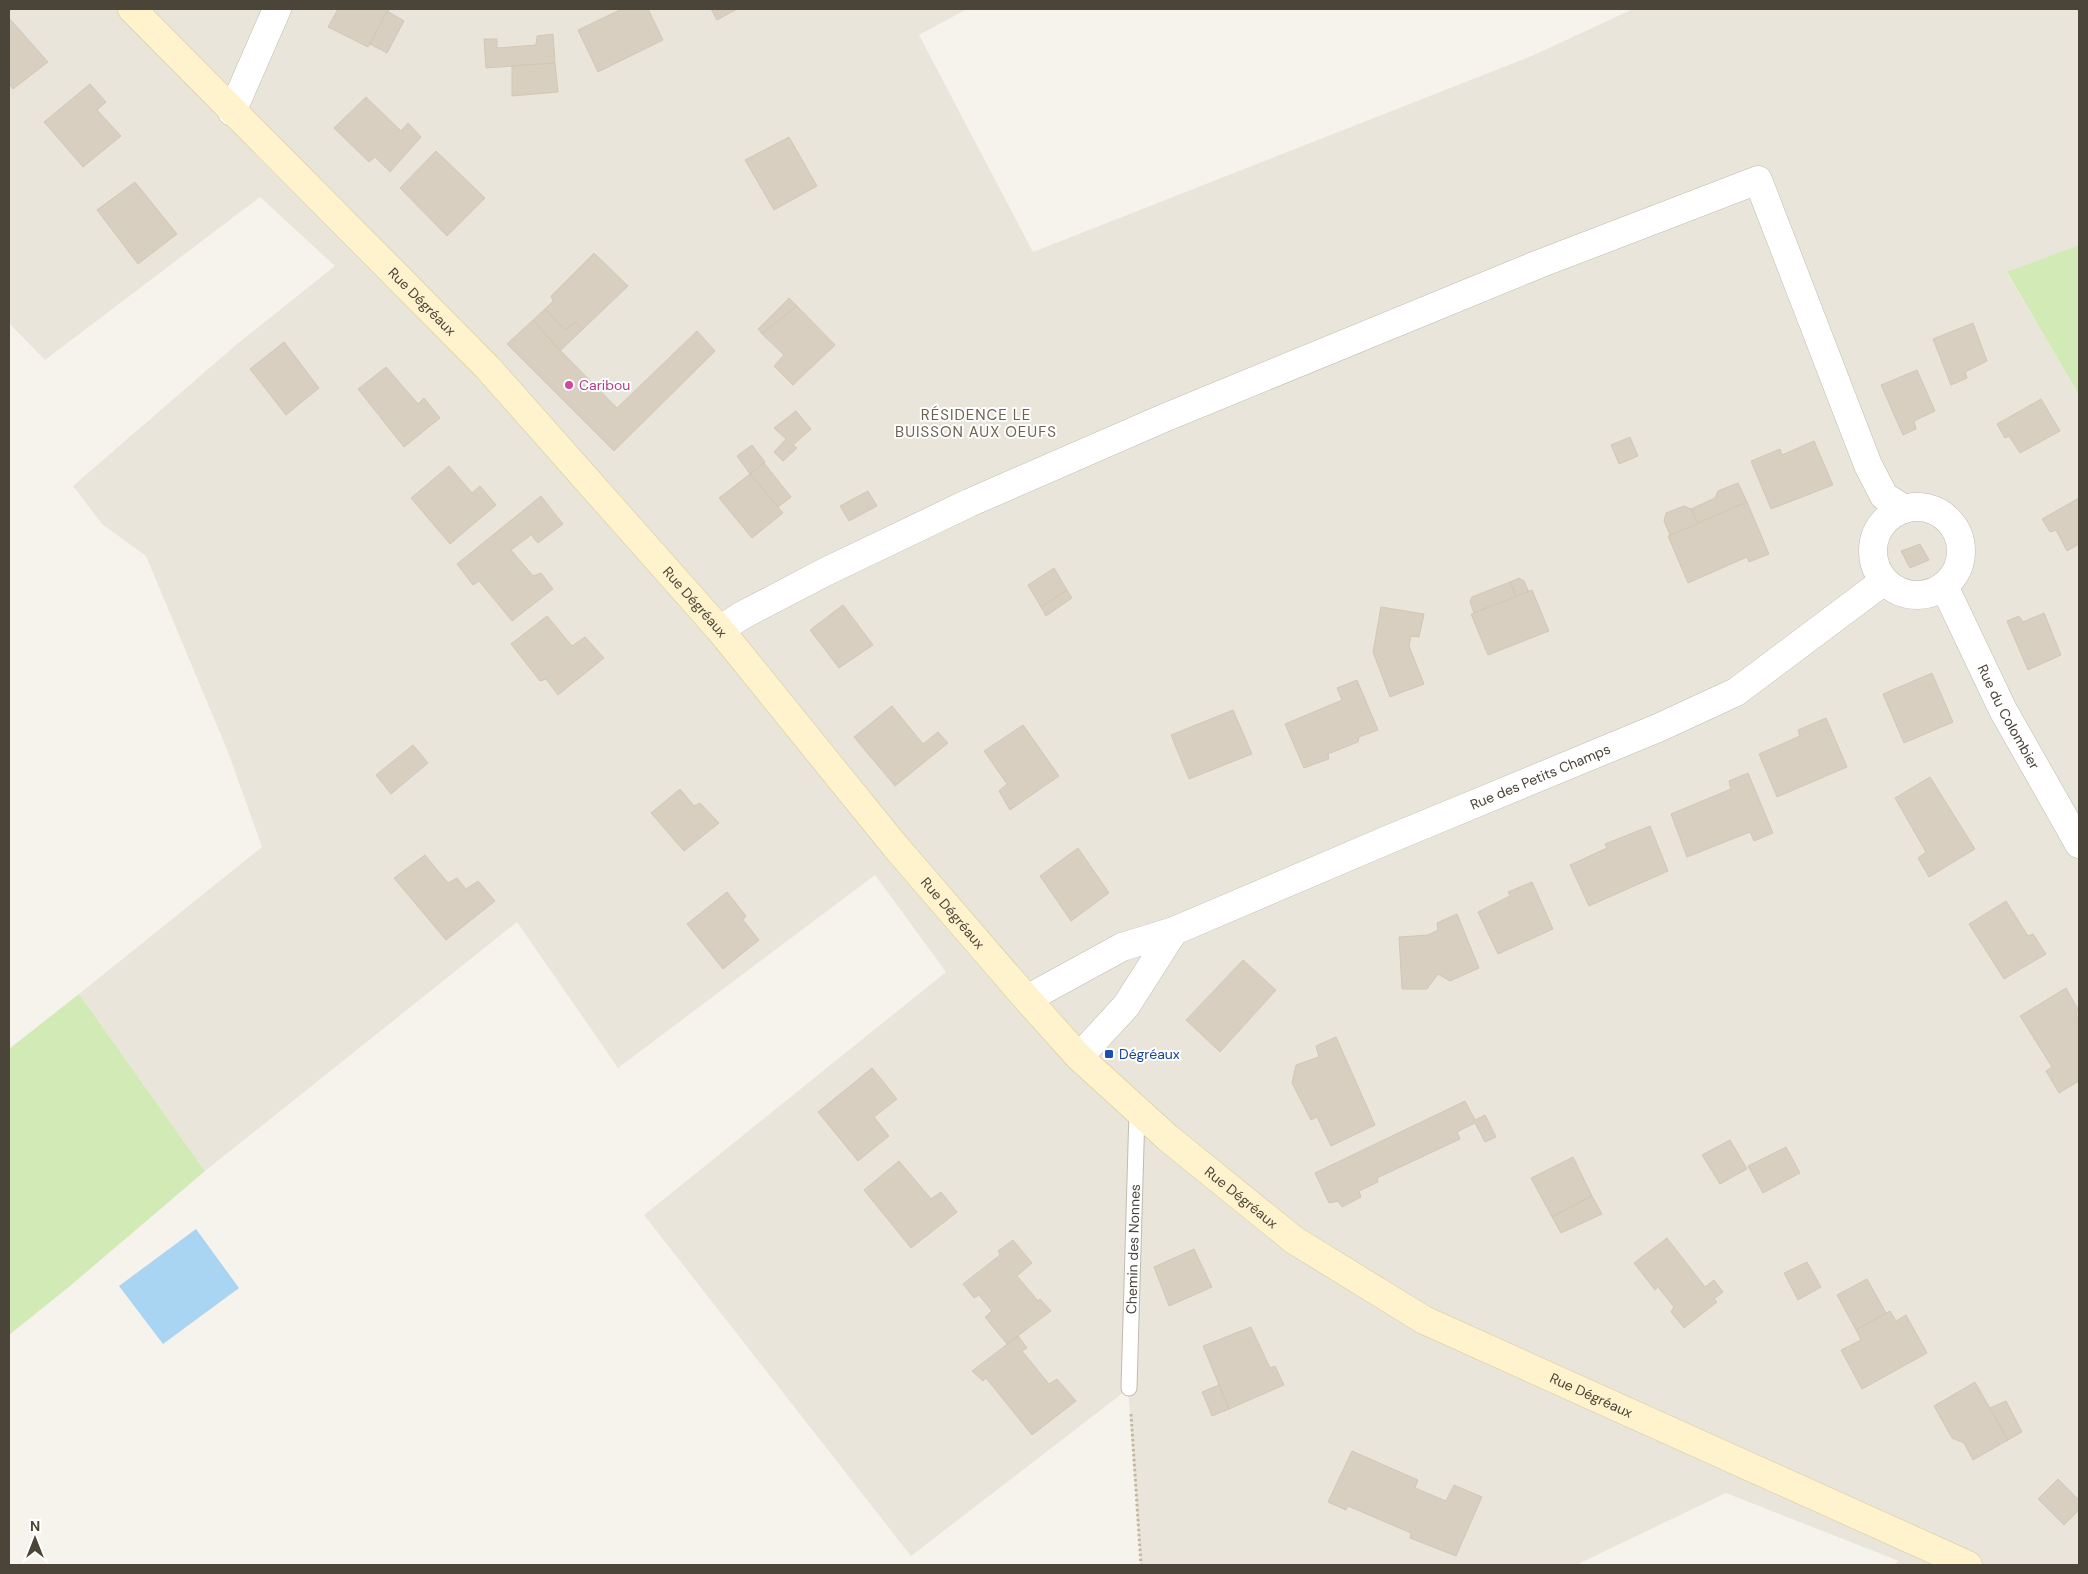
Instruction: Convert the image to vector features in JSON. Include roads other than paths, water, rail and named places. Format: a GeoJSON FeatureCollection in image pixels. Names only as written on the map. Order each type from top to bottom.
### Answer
{"type":"FeatureCollection","features":[{"type":"Feature","properties":{"kind":"main road","name":"Rue Dégréaux"},"geometry":{"type":"LineString","coordinates":[[132,9],[232,112],[487,367],[720,630],[895,846],[1027,999],[1079,1057],[1168,1138],[1294,1240],[1424,1320],[1968,1565]]}},
{"type":"Feature","properties":{"kind":"street"},"geometry":{"type":"LineString","coordinates":[[232,112],[277,9]]}},
{"type":"Feature","properties":{"kind":"street"},"geometry":{"type":"LineString","coordinates":[[720,630],[741,616],[816,576],[969,503],[1164,418],[1538,264],[1758,180],[1868,465],[1884,496],[1904,509]]}},
{"type":"Feature","properties":{"kind":"street"},"geometry":{"type":"LineString","coordinates":[[1919,506],[1934,510],[1947,518],[1956,531],[1961,546],[1960,561],[1954,575],[1944,586],[1932,593],[1906,594],[1894,589],[1884,581],[1875,566],[1872,548],[1877,531],[1888,517],[1904,509],[1919,506]]}},
{"type":"Feature","properties":{"kind":"street","name":"Rue des Petits Champs"},"geometry":{"type":"LineString","coordinates":[[1027,999],[1122,947],[1174,931],[1658,728],[1736,692],[1884,581]]}},
{"type":"Feature","properties":{"kind":"street","name":"Rue du Colombier"},"geometry":{"type":"LineString","coordinates":[[1944,586],[2003,710],[2079,844]]}},
{"type":"Feature","properties":{"kind":"street"},"geometry":{"type":"LineString","coordinates":[[1079,1057],[1126,1006],[1174,931]]}},
{"type":"Feature","properties":{"kind":"lane","name":"Chemin des Nonnes"},"geometry":{"type":"LineString","coordinates":[[1129,1388],[1138,1111]]}},
{"type":"Feature","properties":{"kind":"water"},"geometry":{"type":"Polygon","coordinates":[[[196,1229],[239,1288],[163,1344],[119,1286],[196,1229]]]}},
{"type":"Feature","properties":{"kind":"place","name":"Caribou"},"geometry":{"type":"Point","coordinates":[569,385]}},
{"type":"Feature","properties":{"kind":"place","name":"Dégréaux"},"geometry":{"type":"Point","coordinates":[1109,1054]}},
{"type":"Feature","properties":{"kind":"district","name":"RÉSIDENCE LE BUISSON AUX OEUFS"},"geometry":{"type":"Point","coordinates":[976,424]}}]}
